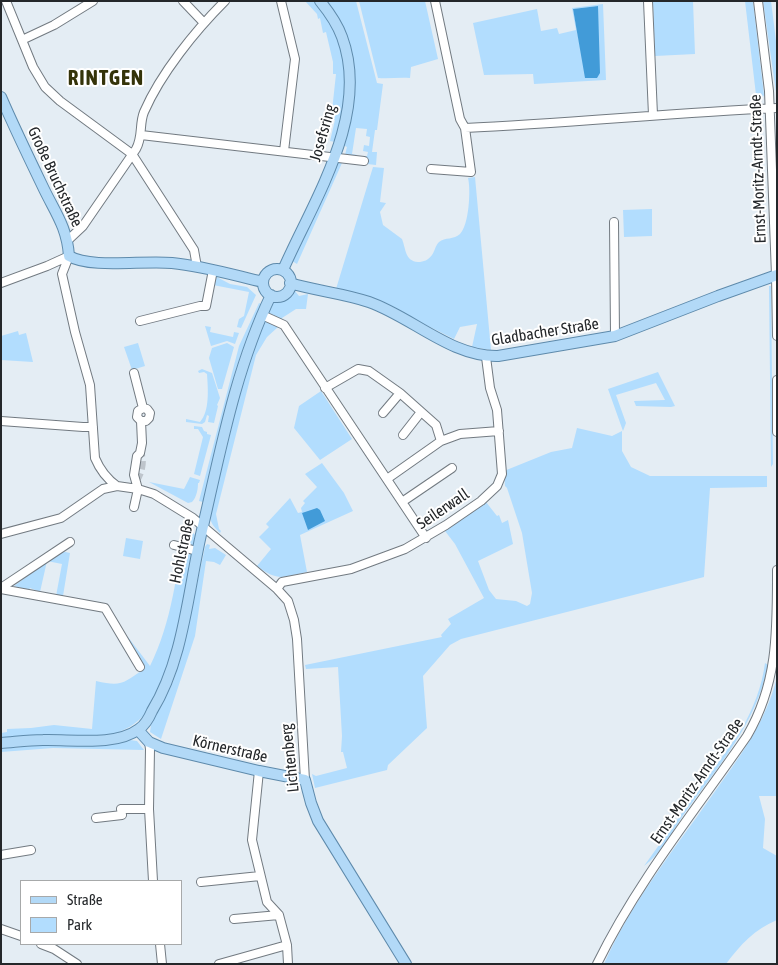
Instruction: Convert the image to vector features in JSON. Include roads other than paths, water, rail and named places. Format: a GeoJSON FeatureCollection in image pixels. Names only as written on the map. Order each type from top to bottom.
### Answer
{"type":"FeatureCollection","features":[{"type":"Feature","properties":{"kind":"main road","name":"Josefsring"},"geometry":{"type":"LineString","coordinates":[[283,270],[334,157],[347,111],[349,88],[348,64],[344,44],[338,27],[320,1]]}},
{"type":"Feature","properties":{"kind":"main road","name":"Große Bruchstraße"},"geometry":{"type":"LineString","coordinates":[[1,97],[4,109],[62,223],[69,256]]}},
{"type":"Feature","properties":{"kind":"main road"},"geometry":{"type":"LineString","coordinates":[[69,256],[84,262],[169,262],[263,282]]}},
{"type":"Feature","properties":{"kind":"main road"},"geometry":{"type":"LineString","coordinates":[[274,269],[283,270],[288,275],[290,283],[287,291],[280,296],[271,295],[265,290],[264,278],[269,271],[274,269]]}},
{"type":"Feature","properties":{"kind":"main road","name":"Gladbacher Straße"},"geometry":{"type":"LineString","coordinates":[[290,283],[370,302],[456,347],[486,357],[516,354],[616,336],[776,275]]}},
{"type":"Feature","properties":{"kind":"main road","name":"Hohlstraße"},"geometry":{"type":"LineString","coordinates":[[138,730],[146,723],[168,679],[179,641],[197,551],[240,377],[249,346],[271,295]]}},
{"type":"Feature","properties":{"kind":"main road"},"geometry":{"type":"LineString","coordinates":[[1,743],[40,740],[110,740],[138,730],[149,742]]}},
{"type":"Feature","properties":{"kind":"main road","name":"Körnerstraße"},"geometry":{"type":"LineString","coordinates":[[149,742],[163,748],[305,780]]}},
{"type":"Feature","properties":{"kind":"main road","name":"Lichtenberg"},"geometry":{"type":"LineString","coordinates":[[305,780],[318,821],[406,964]]}},
{"type":"Feature","properties":{"kind":"street"},"geometry":{"type":"LineString","coordinates":[[22,40],[54,25],[93,1]]}},
{"type":"Feature","properties":{"kind":"street"},"geometry":{"type":"LineString","coordinates":[[183,1],[204,23]]}},
{"type":"Feature","properties":{"kind":"street"},"geometry":{"type":"LineString","coordinates":[[67,241],[83,226],[140,143],[143,114],[172,66],[204,23],[226,1]]}},
{"type":"Feature","properties":{"kind":"street"},"geometry":{"type":"LineString","coordinates":[[281,1],[295,59],[284,151]]}},
{"type":"Feature","properties":{"kind":"street"},"geometry":{"type":"LineString","coordinates":[[431,169],[471,172],[465,128],[460,119],[435,1]]}},
{"type":"Feature","properties":{"kind":"street"},"geometry":{"type":"LineString","coordinates":[[648,1],[653,115]]}},
{"type":"Feature","properties":{"kind":"street","name":"Ernst-Moritz-Arndt-Straße"},"geometry":{"type":"LineString","coordinates":[[758,1],[773,109],[777,336]]}},
{"type":"Feature","properties":{"kind":"street"},"geometry":{"type":"LineString","coordinates":[[5,3],[33,67],[45,87],[60,101],[132,154],[194,250],[197,267]]}},
{"type":"Feature","properties":{"kind":"street"},"geometry":{"type":"LineString","coordinates":[[465,128],[773,109]]}},
{"type":"Feature","properties":{"kind":"street"},"geometry":{"type":"LineString","coordinates":[[141,135],[364,161]]}},
{"type":"Feature","properties":{"kind":"street"},"geometry":{"type":"LineString","coordinates":[[614,222],[616,336]]}},
{"type":"Feature","properties":{"kind":"street"},"geometry":{"type":"LineString","coordinates":[[1,283],[69,256]]}},
{"type":"Feature","properties":{"kind":"street"},"geometry":{"type":"LineString","coordinates":[[69,256],[62,274],[75,332],[90,385],[95,458],[99,468],[117,486]]}},
{"type":"Feature","properties":{"kind":"street"},"geometry":{"type":"LineString","coordinates":[[140,321],[206,306],[213,270]]}},
{"type":"Feature","properties":{"kind":"street"},"geometry":{"type":"LineString","coordinates":[[262,315],[284,325],[426,538]]}},
{"type":"Feature","properties":{"kind":"street","name":"Seilerwall"},"geometry":{"type":"LineString","coordinates":[[277,589],[282,582],[351,569],[405,549],[426,538],[481,501],[497,486],[502,474],[499,431],[497,410],[490,388],[486,357]]}},
{"type":"Feature","properties":{"kind":"street"},"geometry":{"type":"LineString","coordinates":[[325,388],[358,369],[369,371],[400,393],[436,425],[441,441]]}},
{"type":"Feature","properties":{"kind":"street"},"geometry":{"type":"LineString","coordinates":[[134,373],[143,408],[138,411],[137,417],[141,421],[142,444],[140,453],[137,456],[134,475],[138,489],[134,507]]}},
{"type":"Feature","properties":{"kind":"street"},"geometry":{"type":"LineString","coordinates":[[777,380],[777,432]]}},
{"type":"Feature","properties":{"kind":"street"},"geometry":{"type":"LineString","coordinates":[[383,413],[400,393]]}},
{"type":"Feature","properties":{"kind":"street"},"geometry":{"type":"LineString","coordinates":[[404,435],[421,412]]}},
{"type":"Feature","properties":{"kind":"street"},"geometry":{"type":"LineString","coordinates":[[1,421],[93,427]]}},
{"type":"Feature","properties":{"kind":"street"},"geometry":{"type":"LineString","coordinates":[[387,479],[441,441],[460,434],[499,431]]}},
{"type":"Feature","properties":{"kind":"street"},"geometry":{"type":"LineString","coordinates":[[402,502],[452,468]]}},
{"type":"Feature","properties":{"kind":"street"},"geometry":{"type":"LineString","coordinates":[[1,534],[60,518],[103,490],[117,486]]}},
{"type":"Feature","properties":{"kind":"street","name":"Lichtenberg"},"geometry":{"type":"LineString","coordinates":[[117,486],[138,489],[154,494],[174,506],[203,526],[277,589],[288,601],[296,629],[305,780]]}},
{"type":"Feature","properties":{"kind":"street"},"geometry":{"type":"LineString","coordinates":[[1,589],[70,542]]}},
{"type":"Feature","properties":{"kind":"street"},"geometry":{"type":"LineString","coordinates":[[174,545],[197,551]]}},
{"type":"Feature","properties":{"kind":"street","name":"Ernst-Moritz-Arndt-Straße"},"geometry":{"type":"LineString","coordinates":[[597,964],[636,892],[747,736],[759,714],[769,686],[774,659],[777,570]]}},
{"type":"Feature","properties":{"kind":"street"},"geometry":{"type":"LineString","coordinates":[[1,589],[105,608],[140,667]]}},
{"type":"Feature","properties":{"kind":"street"},"geometry":{"type":"LineString","coordinates":[[149,742],[149,809],[153,880]]}},
{"type":"Feature","properties":{"kind":"street"},"geometry":{"type":"LineString","coordinates":[[260,771],[252,840],[267,902],[279,915],[287,945],[288,964]]}},
{"type":"Feature","properties":{"kind":"street"},"geometry":{"type":"LineString","coordinates":[[96,818],[122,815],[121,809],[149,809]]}},
{"type":"Feature","properties":{"kind":"street"},"geometry":{"type":"LineString","coordinates":[[1,855],[32,850]]}},
{"type":"Feature","properties":{"kind":"street"},"geometry":{"type":"LineString","coordinates":[[201,882],[260,876]]}},
{"type":"Feature","properties":{"kind":"street"},"geometry":{"type":"LineString","coordinates":[[234,919],[279,915]]}},
{"type":"Feature","properties":{"kind":"street"},"geometry":{"type":"LineString","coordinates":[[1,929],[20,936]]}},
{"type":"Feature","properties":{"kind":"street"},"geometry":{"type":"LineString","coordinates":[[44,945],[54,949],[77,964]]}},
{"type":"Feature","properties":{"kind":"street"},"geometry":{"type":"LineString","coordinates":[[160,945],[162,964]]}},
{"type":"Feature","properties":{"kind":"street"},"geometry":{"type":"LineString","coordinates":[[219,964],[287,945]]}},
{"type":"Feature","properties":{"kind":"water"},"geometry":{"type":"Polygon","coordinates":[[[598,6],[600,73],[597,78],[585,78],[573,9],[598,6]]]}},
{"type":"Feature","properties":{"kind":"water"},"geometry":{"type":"Polygon","coordinates":[[[317,508],[320,510],[325,521],[308,530],[302,513],[317,508]]]}},
{"type":"Feature","properties":{"kind":"tunnel"},"geometry":{"type":"LineString","coordinates":[[136,480],[141,467],[142,459],[140,453]]}},
{"type":"Feature","properties":{"kind":"district","name":"RINTGEN"},"geometry":{"type":"Point","coordinates":[106,78]}}]}
